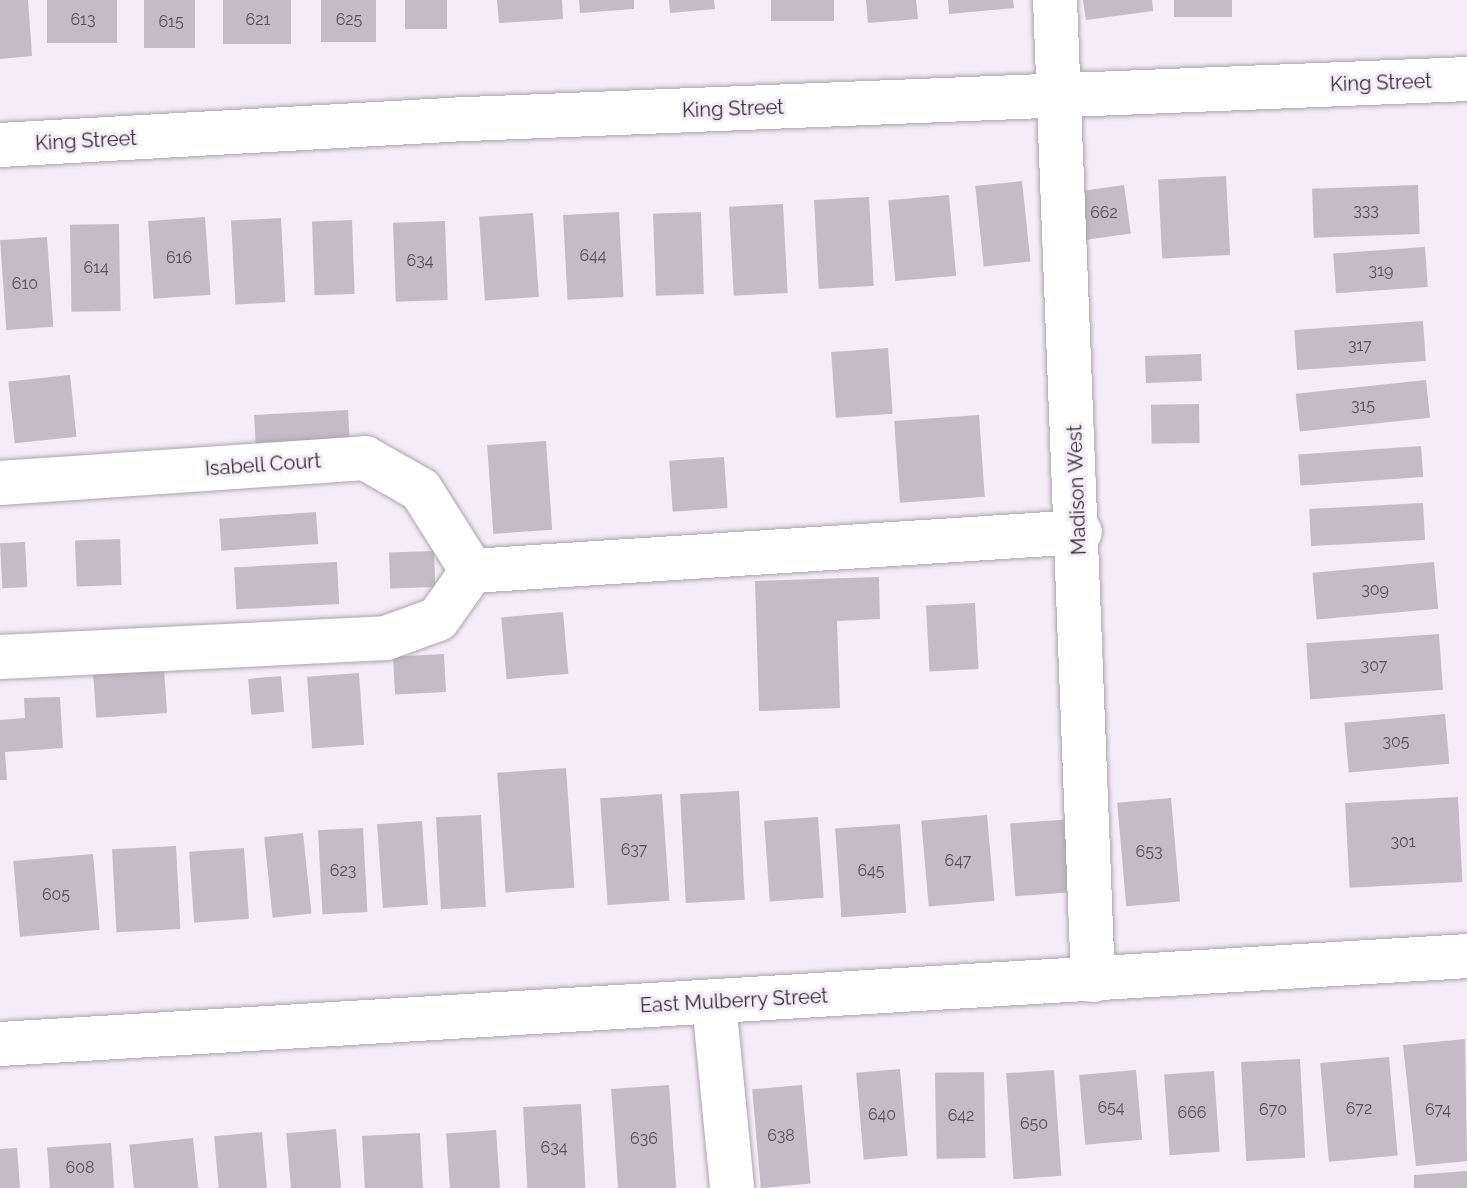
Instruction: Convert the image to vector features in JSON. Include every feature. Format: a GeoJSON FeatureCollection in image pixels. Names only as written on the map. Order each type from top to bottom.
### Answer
{"type":"FeatureCollection","features":[{"type":"Feature","properties":{"kind":"street","name":"Madison West"},"geometry":{"type":"LineString","coordinates":[[1055,0],[1080,532],[1093,980]]}},
{"type":"Feature","properties":{"kind":"street","name":"King Street"},"geometry":{"type":"LineString","coordinates":[[0,145],[1467,79]]}},
{"type":"Feature","properties":{"kind":"street","name":"Isabell Court"},"geometry":{"type":"LineString","coordinates":[[0,483],[365,458],[421,490],[472,571]]}},
{"type":"Feature","properties":{"kind":"street"},"geometry":{"type":"LineString","coordinates":[[0,657],[386,638],[438,619],[472,571],[1080,532]]}},
{"type":"Feature","properties":{"kind":"street","name":"East Mulberry Street"},"geometry":{"type":"LineString","coordinates":[[0,1044],[1467,956]]}},
{"type":"Feature","properties":{"kind":"street"},"geometry":{"type":"LineString","coordinates":[[714,1003],[732,1188]]}},
{"type":"Feature","properties":{"kind":"building"},"geometry":{"type":"Polygon","coordinates":[[[0,0],[28,0],[32,56],[0,59],[0,0]]]}},
{"type":"Feature","properties":{"kind":"building"},"geometry":{"type":"Polygon","coordinates":[[[47,0],[117,0],[117,43],[47,43],[47,0]]]}},
{"type":"Feature","properties":{"kind":"building"},"geometry":{"type":"Polygon","coordinates":[[[144,0],[195,0],[195,48],[144,48],[144,0]]]}},
{"type":"Feature","properties":{"kind":"building"},"geometry":{"type":"Polygon","coordinates":[[[223,0],[291,0],[291,44],[223,44],[223,0]]]}},
{"type":"Feature","properties":{"kind":"building"},"geometry":{"type":"Polygon","coordinates":[[[321,0],[376,0],[376,42],[321,42],[321,0]]]}},
{"type":"Feature","properties":{"kind":"building"},"geometry":{"type":"Polygon","coordinates":[[[405,0],[447,0],[447,29],[405,29],[405,0]]]}},
{"type":"Feature","properties":{"kind":"building"},"geometry":{"type":"Polygon","coordinates":[[[497,0],[562,0],[563,19],[499,23],[497,0]]]}},
{"type":"Feature","properties":{"kind":"building"},"geometry":{"type":"Polygon","coordinates":[[[579,0],[634,0],[634,9],[580,13],[579,0]]]}},
{"type":"Feature","properties":{"kind":"building"},"geometry":{"type":"Polygon","coordinates":[[[669,0],[714,0],[715,9],[670,13],[669,0]]]}},
{"type":"Feature","properties":{"kind":"building"},"geometry":{"type":"Polygon","coordinates":[[[771,0],[834,0],[834,21],[771,21],[771,0]]]}},
{"type":"Feature","properties":{"kind":"building"},"geometry":{"type":"Polygon","coordinates":[[[866,0],[916,0],[918,19],[868,23],[866,0]]]}},
{"type":"Feature","properties":{"kind":"building"},"geometry":{"type":"Polygon","coordinates":[[[948,0],[1013,0],[1014,8],[949,14],[948,0]]]}},
{"type":"Feature","properties":{"kind":"building"},"geometry":{"type":"Polygon","coordinates":[[[1083,0],[1152,0],[1153,11],[1086,20],[1083,0]]]}},
{"type":"Feature","properties":{"kind":"building"},"geometry":{"type":"Polygon","coordinates":[[[1174,0],[1232,0],[1232,17],[1174,17],[1174,0]]]}},
{"type":"Feature","properties":{"kind":"building"},"geometry":{"type":"Polygon","coordinates":[[[1226,176],[1230,255],[1162,258],[1158,180],[1226,176]]]}},
{"type":"Feature","properties":{"kind":"building"},"geometry":{"type":"Polygon","coordinates":[[[1022,181],[1030,262],[984,266],[975,186],[1022,181]]]}},
{"type":"Feature","properties":{"kind":"building"},"geometry":{"type":"Polygon","coordinates":[[[1124,185],[1131,234],[1084,240],[1077,192],[1124,185]]]}},
{"type":"Feature","properties":{"kind":"building"},"geometry":{"type":"Polygon","coordinates":[[[1418,185],[1420,234],[1314,238],[1312,189],[1418,185]]]}},
{"type":"Feature","properties":{"kind":"building"},"geometry":{"type":"Polygon","coordinates":[[[949,195],[956,276],[895,281],[888,200],[949,195]]]}},
{"type":"Feature","properties":{"kind":"building"},"geometry":{"type":"Polygon","coordinates":[[[869,197],[874,286],[819,289],[814,200],[869,197]]]}},
{"type":"Feature","properties":{"kind":"building"},"geometry":{"type":"Polygon","coordinates":[[[783,204],[788,293],[734,296],[729,207],[783,204]]]}},
{"type":"Feature","properties":{"kind":"building"},"geometry":{"type":"Polygon","coordinates":[[[619,212],[623,297],[568,300],[563,215],[619,212]]]}},
{"type":"Feature","properties":{"kind":"building"},"geometry":{"type":"Polygon","coordinates":[[[701,212],[704,294],[656,296],[653,214],[701,212]]]}},
{"type":"Feature","properties":{"kind":"building"},"geometry":{"type":"Polygon","coordinates":[[[533,213],[539,297],[485,301],[479,217],[533,213]]]}},
{"type":"Feature","properties":{"kind":"building"},"geometry":{"type":"Polygon","coordinates":[[[205,217],[210,295],[154,299],[148,221],[205,217]]]}},
{"type":"Feature","properties":{"kind":"building"},"geometry":{"type":"Polygon","coordinates":[[[281,218],[285,302],[235,305],[231,221],[281,218]]]}},
{"type":"Feature","properties":{"kind":"building"},"geometry":{"type":"Polygon","coordinates":[[[352,220],[355,294],[315,295],[312,221],[352,220]]]}},
{"type":"Feature","properties":{"kind":"building"},"geometry":{"type":"Polygon","coordinates":[[[445,221],[448,300],[396,302],[393,223],[445,221]]]}},
{"type":"Feature","properties":{"kind":"building"},"geometry":{"type":"Polygon","coordinates":[[[119,224],[121,311],[72,312],[70,225],[119,224]]]}},
{"type":"Feature","properties":{"kind":"building"},"geometry":{"type":"Polygon","coordinates":[[[47,237],[53,327],[6,330],[0,240],[47,237]]]}},
{"type":"Feature","properties":{"kind":"building"},"geometry":{"type":"Polygon","coordinates":[[[1425,247],[1428,287],[1336,293],[1333,253],[1425,247]]]}},
{"type":"Feature","properties":{"kind":"building"},"geometry":{"type":"Polygon","coordinates":[[[1423,321],[1426,361],[1297,370],[1294,330],[1423,321]]]}},
{"type":"Feature","properties":{"kind":"building"},"geometry":{"type":"Polygon","coordinates":[[[888,348],[893,414],[836,418],[831,352],[888,348]]]}},
{"type":"Feature","properties":{"kind":"building"},"geometry":{"type":"Polygon","coordinates":[[[1201,354],[1202,381],[1146,383],[1145,356],[1201,354]]]}},
{"type":"Feature","properties":{"kind":"building"},"geometry":{"type":"Polygon","coordinates":[[[70,375],[76,437],[15,443],[8,381],[70,375]]]}},
{"type":"Feature","properties":{"kind":"building"},"geometry":{"type":"Polygon","coordinates":[[[1426,380],[1430,418],[1300,431],[1296,394],[1426,380]]]}},
{"type":"Feature","properties":{"kind":"building"},"geometry":{"type":"Polygon","coordinates":[[[1199,404],[1200,443],[1152,444],[1151,405],[1199,404]]]}},
{"type":"Feature","properties":{"kind":"building"},"geometry":{"type":"Polygon","coordinates":[[[348,410],[350,445],[256,450],[254,415],[348,410]]]}},
{"type":"Feature","properties":{"kind":"building"},"geometry":{"type":"Polygon","coordinates":[[[979,415],[985,497],[900,503],[894,421],[979,415]]]}},
{"type":"Feature","properties":{"kind":"building"},"geometry":{"type":"Polygon","coordinates":[[[546,441],[552,530],[493,534],[487,445],[546,441]]]}},
{"type":"Feature","properties":{"kind":"building"},"geometry":{"type":"Polygon","coordinates":[[[1421,446],[1423,477],[1300,486],[1298,455],[1421,446]]]}},
{"type":"Feature","properties":{"kind":"building"},"geometry":{"type":"Polygon","coordinates":[[[724,457],[728,508],[673,512],[669,461],[724,457]]]}},
{"type":"Feature","properties":{"kind":"building"},"geometry":{"type":"Polygon","coordinates":[[[1423,503],[1425,540],[1311,546],[1309,509],[1423,503]]]}},
{"type":"Feature","properties":{"kind":"building"},"geometry":{"type":"Polygon","coordinates":[[[316,512],[318,544],[221,551],[219,519],[316,512]]]}},
{"type":"Feature","properties":{"kind":"building"},"geometry":{"type":"Polygon","coordinates":[[[120,539],[122,585],[77,587],[75,541],[120,539]]]}},
{"type":"Feature","properties":{"kind":"building"},"geometry":{"type":"Polygon","coordinates":[[[25,542],[27,587],[2,588],[0,543],[25,542]]]}},
{"type":"Feature","properties":{"kind":"building"},"geometry":{"type":"Polygon","coordinates":[[[434,551],[435,587],[390,589],[389,553],[434,551]]]}},
{"type":"Feature","properties":{"kind":"building"},"geometry":{"type":"Polygon","coordinates":[[[337,562],[339,604],[236,609],[234,567],[337,562]]]}},
{"type":"Feature","properties":{"kind":"building"},"geometry":{"type":"Polygon","coordinates":[[[1434,562],[1438,609],[1317,619],[1312,573],[1434,562]]]}},
{"type":"Feature","properties":{"kind":"building"},"geometry":{"type":"Polygon","coordinates":[[[879,577],[880,619],[837,621],[840,708],[759,711],[755,581],[879,577]]]}},
{"type":"Feature","properties":{"kind":"building"},"geometry":{"type":"Polygon","coordinates":[[[975,603],[978,669],[930,671],[926,606],[975,603]]]}},
{"type":"Feature","properties":{"kind":"building"},"geometry":{"type":"Polygon","coordinates":[[[563,612],[568,674],[507,679],[501,617],[563,612]]]}},
{"type":"Feature","properties":{"kind":"building"},"geometry":{"type":"Polygon","coordinates":[[[1439,634],[1443,690],[1310,699],[1306,643],[1439,634]]]}},
{"type":"Feature","properties":{"kind":"building"},"geometry":{"type":"Polygon","coordinates":[[[444,654],[446,692],[395,695],[393,657],[444,654]]]}},
{"type":"Feature","properties":{"kind":"building"},"geometry":{"type":"Polygon","coordinates":[[[164,669],[167,713],[96,718],[93,674],[164,669]]]}},
{"type":"Feature","properties":{"kind":"building"},"geometry":{"type":"Polygon","coordinates":[[[359,673],[364,745],[312,748],[307,677],[359,673]]]}},
{"type":"Feature","properties":{"kind":"building"},"geometry":{"type":"Polygon","coordinates":[[[281,676],[284,712],[251,715],[248,679],[281,676]]]}},
{"type":"Feature","properties":{"kind":"building"},"geometry":{"type":"Polygon","coordinates":[[[60,697],[63,748],[5,752],[7,780],[0,780],[0,720],[25,718],[24,698],[60,697]]]}},
{"type":"Feature","properties":{"kind":"building"},"geometry":{"type":"Polygon","coordinates":[[[1445,714],[1449,764],[1349,773],[1344,723],[1445,714]]]}},
{"type":"Feature","properties":{"kind":"building"},"geometry":{"type":"Polygon","coordinates":[[[566,768],[574,888],[506,893],[497,773],[566,768]]]}},
{"type":"Feature","properties":{"kind":"building"},"geometry":{"type":"Polygon","coordinates":[[[739,791],[745,900],[686,903],[680,794],[739,791]]]}},
{"type":"Feature","properties":{"kind":"building"},"geometry":{"type":"Polygon","coordinates":[[[662,794],[669,901],[608,905],[600,798],[662,794]]]}},
{"type":"Feature","properties":{"kind":"building"},"geometry":{"type":"Polygon","coordinates":[[[1458,797],[1462,882],[1350,888],[1345,803],[1458,797]]]}},
{"type":"Feature","properties":{"kind":"building"},"geometry":{"type":"Polygon","coordinates":[[[1171,798],[1180,902],[1126,906],[1117,803],[1171,798]]]}},
{"type":"Feature","properties":{"kind":"building"},"geometry":{"type":"Polygon","coordinates":[[[481,815],[486,907],[441,909],[436,817],[481,815]]]}},
{"type":"Feature","properties":{"kind":"building"},"geometry":{"type":"Polygon","coordinates":[[[987,815],[994,901],[929,906],[921,821],[987,815]]]}},
{"type":"Feature","properties":{"kind":"building"},"geometry":{"type":"Polygon","coordinates":[[[818,817],[824,898],[770,902],[764,821],[818,817]]]}},
{"type":"Feature","properties":{"kind":"building"},"geometry":{"type":"Polygon","coordinates":[[[1073,819],[1078,892],[1015,896],[1010,823],[1073,819]]]}},
{"type":"Feature","properties":{"kind":"building"},"geometry":{"type":"Polygon","coordinates":[[[422,821],[428,905],[383,908],[377,824],[422,821]]]}},
{"type":"Feature","properties":{"kind":"building"},"geometry":{"type":"Polygon","coordinates":[[[900,824],[906,913],[841,917],[835,829],[900,824]]]}},
{"type":"Feature","properties":{"kind":"building"},"geometry":{"type":"Polygon","coordinates":[[[363,828],[367,912],[322,914],[318,830],[363,828]]]}},
{"type":"Feature","properties":{"kind":"building"},"geometry":{"type":"Polygon","coordinates":[[[303,833],[311,914],[273,918],[264,837],[303,833]]]}},
{"type":"Feature","properties":{"kind":"building"},"geometry":{"type":"Polygon","coordinates":[[[176,846],[180,929],[116,932],[112,849],[176,846]]]}},
{"type":"Feature","properties":{"kind":"building"},"geometry":{"type":"Polygon","coordinates":[[[244,848],[249,919],[194,923],[189,852],[244,848]]]}},
{"type":"Feature","properties":{"kind":"building"},"geometry":{"type":"Polygon","coordinates":[[[93,854],[100,930],[20,937],[13,861],[93,854]]]}},
{"type":"Feature","properties":{"kind":"building"},"geometry":{"type":"Polygon","coordinates":[[[1465,1039],[1467,1161],[1416,1166],[1403,1045],[1465,1039]]]}},
{"type":"Feature","properties":{"kind":"building"},"geometry":{"type":"Polygon","coordinates":[[[1389,1057],[1398,1156],[1329,1162],[1320,1063],[1389,1057]]]}},
{"type":"Feature","properties":{"kind":"building"},"geometry":{"type":"Polygon","coordinates":[[[1300,1059],[1305,1158],[1246,1161],[1241,1062],[1300,1059]]]}},
{"type":"Feature","properties":{"kind":"building"},"geometry":{"type":"Polygon","coordinates":[[[900,1069],[908,1156],[864,1160],[856,1073],[900,1069]]]}},
{"type":"Feature","properties":{"kind":"building"},"geometry":{"type":"Polygon","coordinates":[[[1054,1070],[1061,1176],[1014,1179],[1006,1073],[1054,1070]]]}},
{"type":"Feature","properties":{"kind":"building"},"geometry":{"type":"Polygon","coordinates":[[[1136,1070],[1142,1140],[1085,1145],[1079,1075],[1136,1070]]]}},
{"type":"Feature","properties":{"kind":"building"},"geometry":{"type":"Polygon","coordinates":[[[1214,1071],[1220,1152],[1170,1155],[1164,1074],[1214,1071]]]}},
{"type":"Feature","properties":{"kind":"building"},"geometry":{"type":"Polygon","coordinates":[[[984,1072],[986,1158],[937,1159],[935,1073],[984,1072]]]}},
{"type":"Feature","properties":{"kind":"building"},"geometry":{"type":"Polygon","coordinates":[[[669,1085],[676,1188],[618,1188],[611,1089],[669,1085]]]}},
{"type":"Feature","properties":{"kind":"building"},"geometry":{"type":"Polygon","coordinates":[[[802,1085],[811,1184],[761,1188],[752,1089],[802,1085]]]}},
{"type":"Feature","properties":{"kind":"building"},"geometry":{"type":"Polygon","coordinates":[[[581,1104],[585,1188],[527,1188],[523,1107],[581,1104]]]}},
{"type":"Feature","properties":{"kind":"building"},"geometry":{"type":"Polygon","coordinates":[[[336,1129],[341,1188],[291,1188],[286,1133],[336,1129]]]}},
{"type":"Feature","properties":{"kind":"building"},"geometry":{"type":"Polygon","coordinates":[[[496,1130],[500,1188],[450,1188],[446,1133],[496,1130]]]}},
{"type":"Feature","properties":{"kind":"building"},"geometry":{"type":"Polygon","coordinates":[[[262,1132],[267,1188],[219,1188],[214,1136],[262,1132]]]}},
{"type":"Feature","properties":{"kind":"building"},"geometry":{"type":"Polygon","coordinates":[[[420,1133],[423,1188],[365,1188],[362,1136],[420,1133]]]}},
{"type":"Feature","properties":{"kind":"building"},"geometry":{"type":"Polygon","coordinates":[[[193,1138],[198,1188],[134,1188],[129,1145],[193,1138]]]}},
{"type":"Feature","properties":{"kind":"building"},"geometry":{"type":"Polygon","coordinates":[[[111,1143],[114,1188],[50,1188],[47,1147],[111,1143]]]}},
{"type":"Feature","properties":{"kind":"building"},"geometry":{"type":"Polygon","coordinates":[[[17,1148],[20,1188],[0,1188],[0,1149],[17,1148]]]}},
{"type":"Feature","properties":{"kind":"building"},"geometry":{"type":"Polygon","coordinates":[[[1467,1171],[1467,1188],[1414,1188],[1414,1175],[1467,1171]]]}}]}
